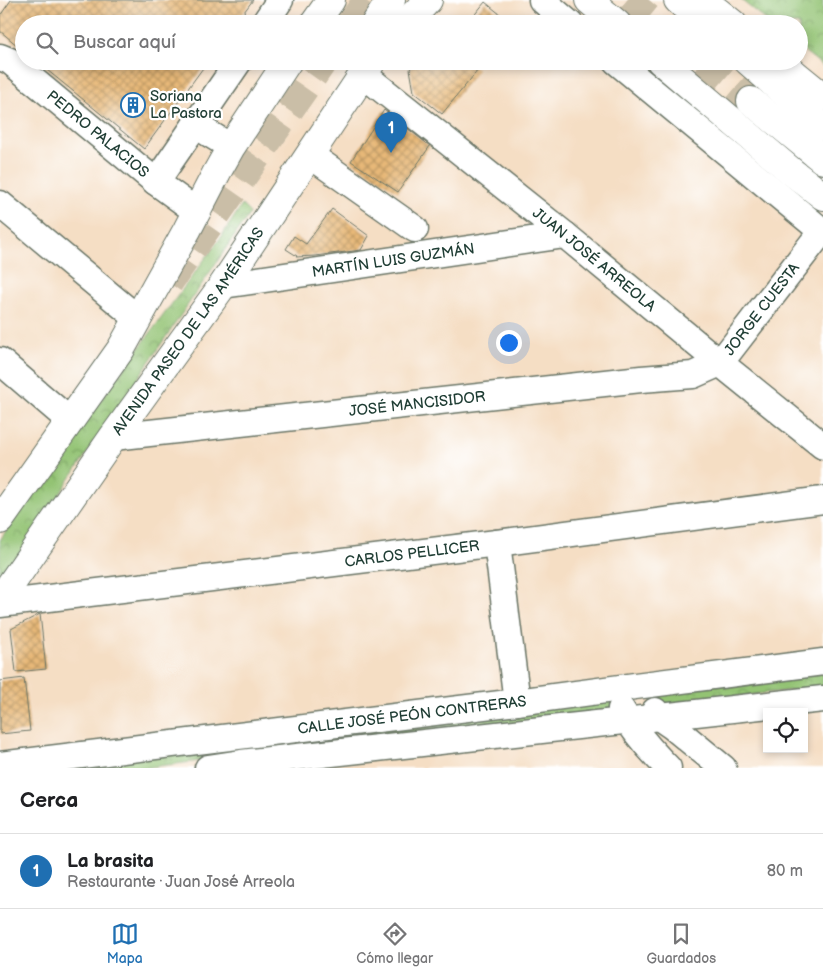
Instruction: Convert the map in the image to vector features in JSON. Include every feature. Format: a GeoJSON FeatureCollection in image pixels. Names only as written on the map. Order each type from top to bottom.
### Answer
{"type":"FeatureCollection","features":[{"type":"Feature","properties":{"kind":"main road"},"geometry":{"type":"LineString","coordinates":[[381,15],[391,0]]}},
{"type":"Feature","properties":{"kind":"main road"},"geometry":{"type":"LineString","coordinates":[[401,15],[410,0]]}},
{"type":"Feature","properties":{"kind":"main road"},"geometry":{"type":"LineString","coordinates":[[414,15],[428,0]]}},
{"type":"Feature","properties":{"kind":"main road"},"geometry":{"type":"LineString","coordinates":[[589,0],[606,15]]}},
{"type":"Feature","properties":{"kind":"main road"},"geometry":{"type":"LineString","coordinates":[[678,0],[695,15]]}},
{"type":"Feature","properties":{"kind":"main road"},"geometry":{"type":"LineString","coordinates":[[703,0],[722,15]]}},
{"type":"Feature","properties":{"kind":"main road"},"geometry":{"type":"LineString","coordinates":[[0,520],[120,349],[231,147],[282,70]]}},
{"type":"Feature","properties":{"kind":"main road"},"geometry":{"type":"LineString","coordinates":[[307,159],[303,157],[304,151],[310,132],[323,107],[358,70]]}},
{"type":"Feature","properties":{"kind":"main road"},"geometry":{"type":"LineString","coordinates":[[672,70],[823,196]]}},
{"type":"Feature","properties":{"kind":"main road"},"geometry":{"type":"LineString","coordinates":[[758,70],[823,127]]}},
{"type":"Feature","properties":{"kind":"main road"},"geometry":{"type":"LineString","coordinates":[[790,70],[823,97]]}},
{"type":"Feature","properties":{"kind":"main road"},"geometry":{"type":"LineString","coordinates":[[751,100],[823,160]]}},
{"type":"Feature","properties":{"kind":"main road","name":"AVENIDA PASEO DE LAS AMÉRICAS"},"geometry":{"type":"LineString","coordinates":[[0,600],[113,437],[222,285],[307,159]]}},
{"type":"Feature","properties":{"kind":"street"},"geometry":{"type":"LineString","coordinates":[[542,0],[560,15]]}},
{"type":"Feature","properties":{"kind":"street","name":"PEDRO PALACIOS"},"geometry":{"type":"LineString","coordinates":[[0,57],[15,65]]}},
{"type":"Feature","properties":{"kind":"street","name":"PEDRO PALACIOS"},"geometry":{"type":"LineString","coordinates":[[21,70],[156,182],[196,211]]}},
{"type":"Feature","properties":{"kind":"street"},"geometry":{"type":"LineString","coordinates":[[156,182],[233,70]]}},
{"type":"Feature","properties":{"kind":"street","name":"JUAN JOSÉ ARREOLA"},"geometry":{"type":"LineString","coordinates":[[367,70],[823,446]]}},
{"type":"Feature","properties":{"kind":"street"},"geometry":{"type":"LineString","coordinates":[[627,70],[822,232]]}},
{"type":"Feature","properties":{"kind":"street"},"geometry":{"type":"LineString","coordinates":[[195,125],[231,147]]}},
{"type":"Feature","properties":{"kind":"street"},"geometry":{"type":"LineString","coordinates":[[307,159],[415,229]]}},
{"type":"Feature","properties":{"kind":"street"},"geometry":{"type":"LineString","coordinates":[[0,204],[137,318]]}},
{"type":"Feature","properties":{"kind":"street","name":"JORGE CUESTA"},"geometry":{"type":"LineString","coordinates":[[720,363],[822,232]]}},
{"type":"Feature","properties":{"kind":"street","name":"MARTÍN LUIS GUZMÁN"},"geometry":{"type":"LineString","coordinates":[[222,285],[565,235]]}},
{"type":"Feature","properties":{"kind":"street"},"geometry":{"type":"LineString","coordinates":[[0,361],[70,420]]}},
{"type":"Feature","properties":{"kind":"street","name":"JOSÉ MANCISIDOR"},"geometry":{"type":"LineString","coordinates":[[113,437],[631,380],[693,375],[720,363]]}},
{"type":"Feature","properties":{"kind":"street","name":"CARLOS PELLICER"},"geometry":{"type":"LineString","coordinates":[[0,604],[497,544],[823,500]]}},
{"type":"Feature","properties":{"kind":"street"},"geometry":{"type":"LineString","coordinates":[[497,544],[517,702]]}},
{"type":"Feature","properties":{"kind":"street","name":"CALLE JOSÉ PEÓN CONTRERAS"},"geometry":{"type":"LineString","coordinates":[[0,765],[517,702],[823,662]]}},
{"type":"Feature","properties":{"kind":"street"},"geometry":{"type":"LineString","coordinates":[[635,686],[659,717],[723,768]]}},
{"type":"Feature","properties":{"kind":"street"},"geometry":{"type":"LineString","coordinates":[[610,689],[628,721],[644,744],[668,768]]}},
{"type":"Feature","properties":{"kind":"street","name":"CALLE JOSÉ PEÓN CONTRERAS"},"geometry":{"type":"LineString","coordinates":[[208,768],[242,766],[823,699]]}},
{"type":"Feature","properties":{"kind":"green space"},"geometry":{"type":"Polygon","coordinates":[[[741,0],[823,0],[823,66],[808,54],[808,15],[760,15],[741,0]]]}},
{"type":"Feature","properties":{"kind":"green space"},"geometry":{"type":"Polygon","coordinates":[[[242,205],[250,213],[0,582],[0,540],[47,468],[53,465],[221,237],[242,205]]]}},
{"type":"Feature","properties":{"kind":"green space"},"geometry":{"type":"Polygon","coordinates":[[[823,673],[823,687],[655,705],[652,691],[823,673]]]}},
{"type":"Feature","properties":{"kind":"green space"},"geometry":{"type":"Polygon","coordinates":[[[608,695],[615,711],[142,768],[0,768],[608,695]]]}},
{"type":"Feature","properties":{"kind":"building"},"geometry":{"type":"Polygon","coordinates":[[[11,0],[253,0],[242,15],[15,15],[15,44],[0,31],[0,16],[11,0]]]}},
{"type":"Feature","properties":{"kind":"building"},"geometry":{"type":"Polygon","coordinates":[[[485,2],[501,15],[474,15],[485,2]]]}},
{"type":"Feature","properties":{"kind":"building","name":"Soriana La Pastora"},"geometry":{"type":"Polygon","coordinates":[[[47,70],[201,70],[144,149],[47,70]]]}},
{"type":"Feature","properties":{"kind":"building"},"geometry":{"type":"Polygon","coordinates":[[[410,70],[478,70],[442,114],[414,92],[410,70]]]}},
{"type":"Feature","properties":{"kind":"building"},"geometry":{"type":"Polygon","coordinates":[[[384,110],[430,146],[398,192],[351,161],[384,110]]]}},
{"type":"Feature","properties":{"kind":"building"},"geometry":{"type":"Polygon","coordinates":[[[332,209],[369,236],[361,250],[296,257],[286,249],[294,236],[306,244],[332,209]]]}},
{"type":"Feature","properties":{"kind":"building"},"geometry":{"type":"Polygon","coordinates":[[[40,614],[46,669],[16,672],[11,629],[40,614]]]}},
{"type":"Feature","properties":{"kind":"building"},"geometry":{"type":"Polygon","coordinates":[[[24,678],[30,731],[0,734],[0,681],[24,678]]]}},
{"type":"Feature","properties":{"kind":"tunnel"},"geometry":{"type":"LineString","coordinates":[[356,15],[367,0]]}},
{"type":"Feature","properties":{"kind":"tunnel"},"geometry":{"type":"LineString","coordinates":[[627,0],[645,15]]}},
{"type":"Feature","properties":{"kind":"tunnel"},"geometry":{"type":"LineString","coordinates":[[169,283],[318,70]]}},
{"type":"Feature","properties":{"kind":"tunnel"},"geometry":{"type":"LineString","coordinates":[[714,70],[751,101]]}},
{"type":"Feature","properties":{"kind":"place","name":"Soriana La Pastora"},"geometry":{"type":"Point","coordinates":[133,105]}},
{"type":"Feature","properties":{"kind":"place","name":"La brasita"},"geometry":{"type":"Point","coordinates":[391,153]}}]}
